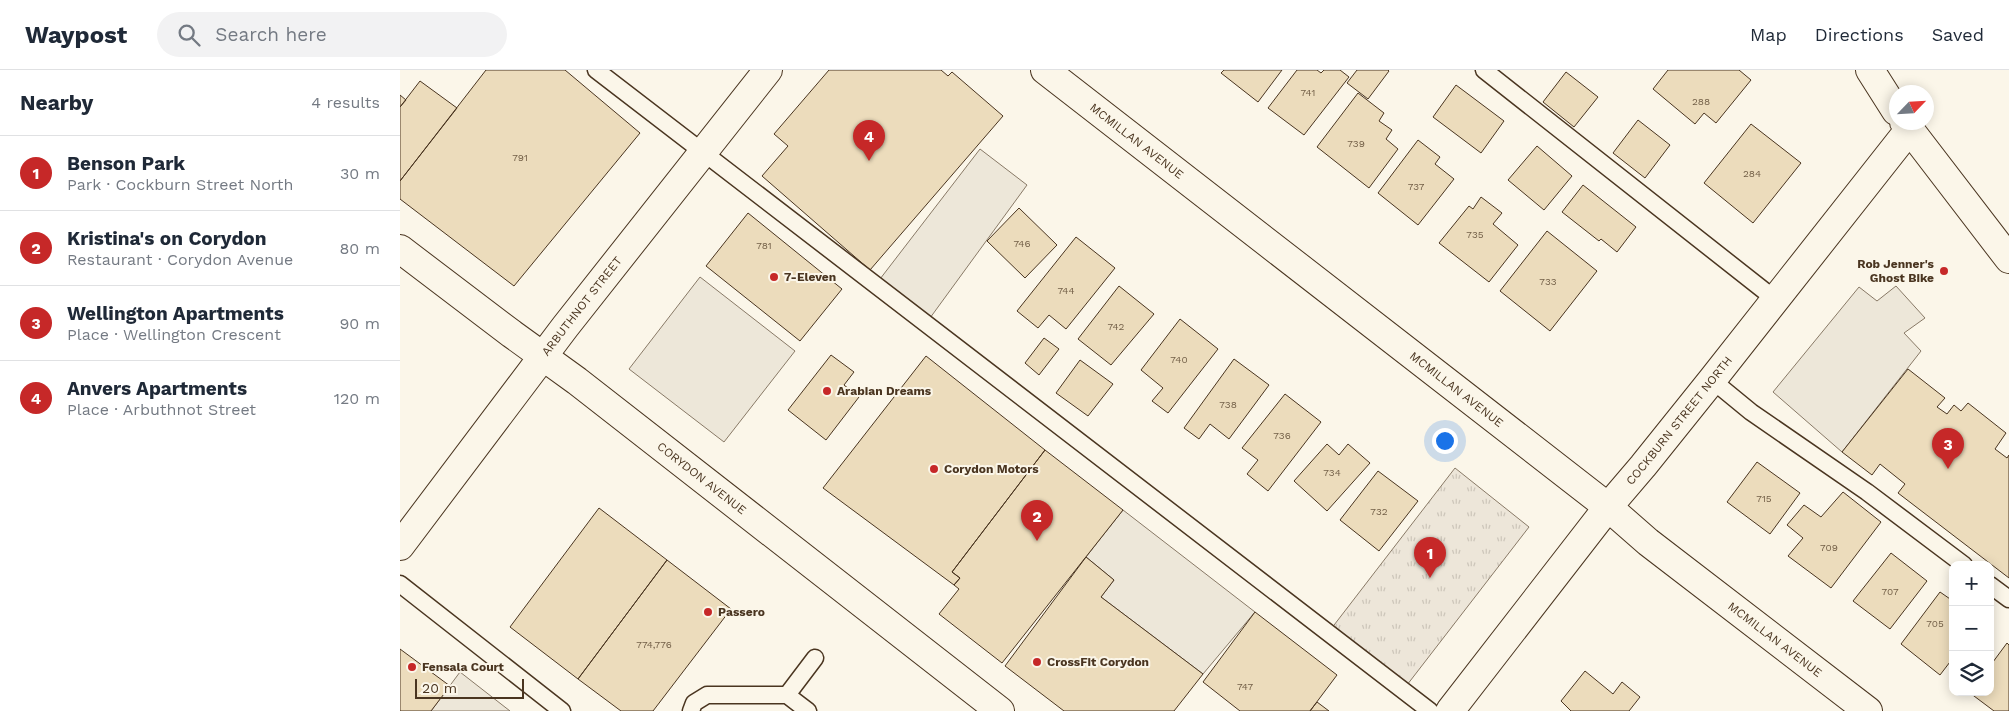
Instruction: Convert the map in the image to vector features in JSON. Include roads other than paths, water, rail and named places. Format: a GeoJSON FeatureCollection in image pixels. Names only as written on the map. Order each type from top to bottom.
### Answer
{"type":"FeatureCollection","features":[{"type":"Feature","properties":{"kind":"street","name":"ARBUTHNOT STREET"},"geometry":{"type":"LineString","coordinates":[[400,546],[543,357],[768,70]]}},
{"type":"Feature","properties":{"kind":"street","name":"MCMILLAN AVENUE"},"geometry":{"type":"LineString","coordinates":[[1044,70],[1608,507],[1648,542],[1868,711]]}},
{"type":"Feature","properties":{"kind":"street"},"geometry":{"type":"LineString","coordinates":[[1870,70],[1889,99]]}},
{"type":"Feature","properties":{"kind":"street","name":"COCKBURN STREET NORTH"},"geometry":{"type":"LineString","coordinates":[[1450,711],[1608,507],[1776,300],[1897,130]]}},
{"type":"Feature","properties":{"kind":"street"},"geometry":{"type":"LineString","coordinates":[[1910,130],[2009,259]]}},
{"type":"Feature","properties":{"kind":"street","name":"CORYDON AVENUE"},"geometry":{"type":"LineString","coordinates":[[400,248],[707,482],[1000,711]]}},
{"type":"Feature","properties":{"kind":"lane"},"geometry":{"type":"LineString","coordinates":[[596,70],[1430,711]]}},
{"type":"Feature","properties":{"kind":"lane"},"geometry":{"type":"LineString","coordinates":[[1484,70],[1776,300]]}},
{"type":"Feature","properties":{"kind":"lane"},"geometry":{"type":"LineString","coordinates":[[1712,380],[1750,412],[1867,492],[1959,561]]}},
{"type":"Feature","properties":{"kind":"lane"},"geometry":{"type":"LineString","coordinates":[[400,584],[562,711]]}},
{"type":"Feature","properties":{"kind":"lane"},"geometry":{"type":"LineString","coordinates":[[1994,588],[2009,599]]}},
{"type":"Feature","properties":{"kind":"lane"},"geometry":{"type":"LineString","coordinates":[[787,695],[815,658]]}},
{"type":"Feature","properties":{"kind":"lane"},"geometry":{"type":"LineString","coordinates":[[691,711],[694,703],[707,695],[787,695],[808,711]]}},
{"type":"Feature","properties":{"kind":"place","name":"Anvers Apartments"},"geometry":{"type":"Point","coordinates":[869,161]}},
{"type":"Feature","properties":{"kind":"place","name":"Rob Jenner's Ghost Bike"},"geometry":{"type":"Point","coordinates":[1944,271]}},
{"type":"Feature","properties":{"kind":"place","name":"7-Eleven"},"geometry":{"type":"Point","coordinates":[774,277]}},
{"type":"Feature","properties":{"kind":"place","name":"Arabian Dreams"},"geometry":{"type":"Point","coordinates":[827,391]}},
{"type":"Feature","properties":{"kind":"place","name":"Corydon Motors"},"geometry":{"type":"Point","coordinates":[934,469]}},
{"type":"Feature","properties":{"kind":"place","name":"Wellington Apartments"},"geometry":{"type":"Point","coordinates":[1948,469]}},
{"type":"Feature","properties":{"kind":"place","name":"Kristina's on Corydon"},"geometry":{"type":"Point","coordinates":[1037,541]}},
{"type":"Feature","properties":{"kind":"place","name":"Benson Park"},"geometry":{"type":"Point","coordinates":[1430,578]}},
{"type":"Feature","properties":{"kind":"place","name":"Passero"},"geometry":{"type":"Point","coordinates":[708,612]}},
{"type":"Feature","properties":{"kind":"place","name":"CrossFit Corydon"},"geometry":{"type":"Point","coordinates":[1037,662]}},
{"type":"Feature","properties":{"kind":"place","name":"Fensala Court"},"geometry":{"type":"Point","coordinates":[412,667]}}]}
